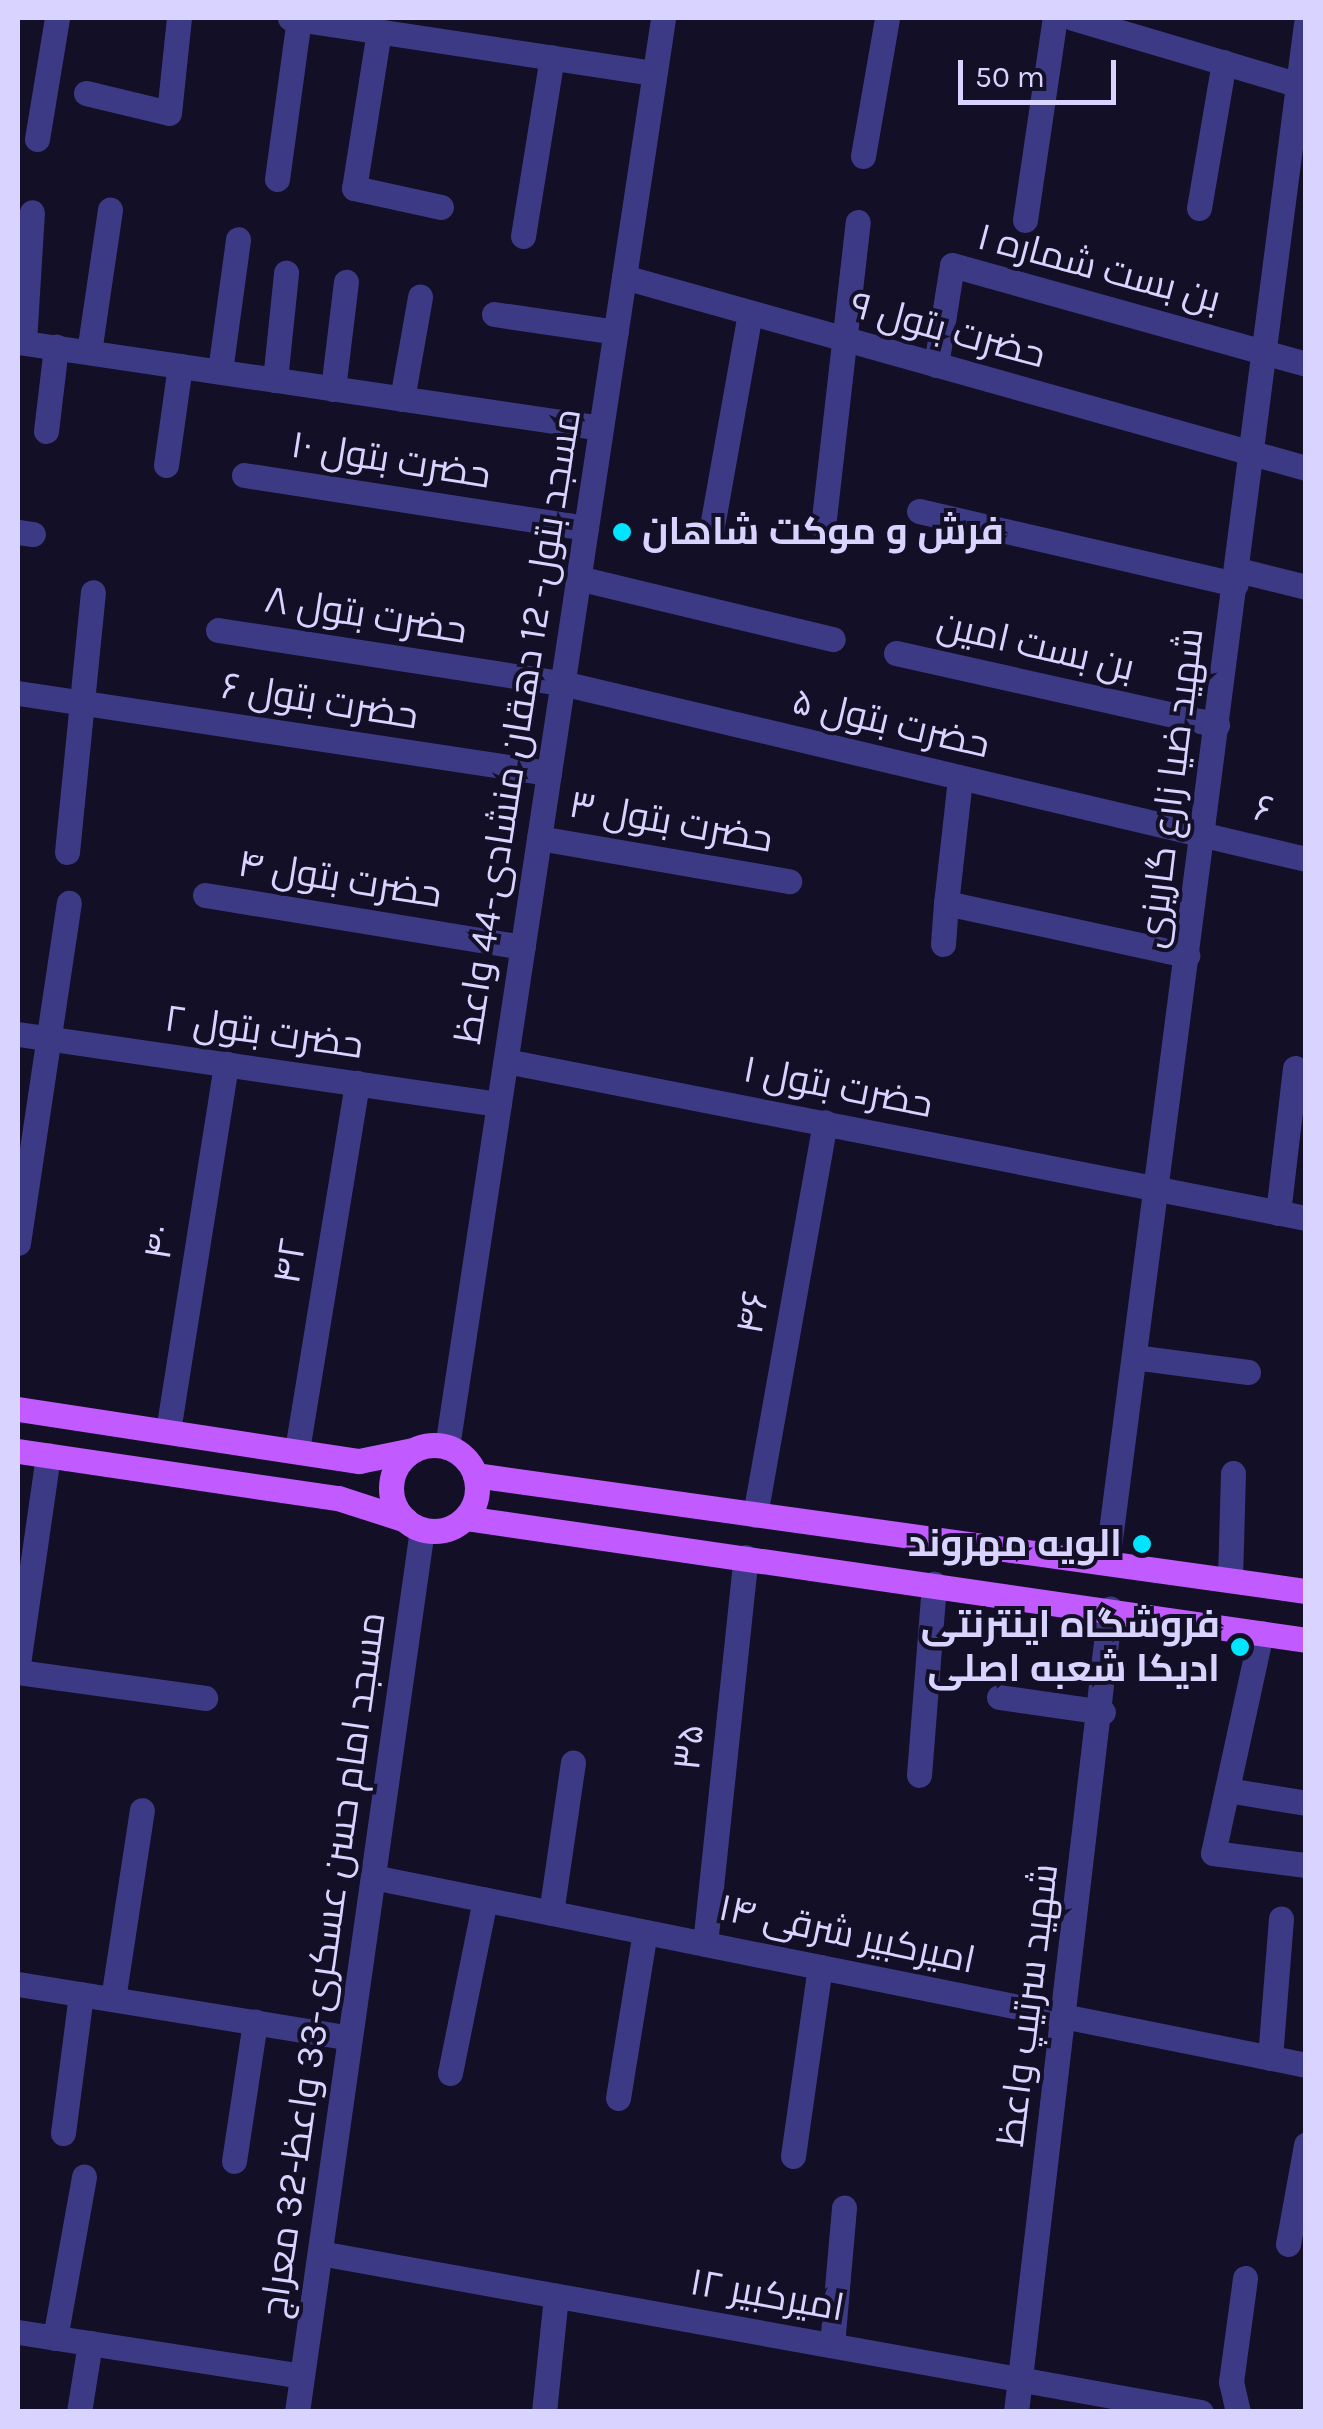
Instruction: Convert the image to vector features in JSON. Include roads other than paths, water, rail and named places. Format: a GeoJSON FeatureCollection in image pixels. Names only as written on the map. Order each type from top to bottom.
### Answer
{"type":"FeatureCollection","features":[{"type":"Feature","properties":{"kind":"main road"},"geometry":{"type":"LineString","coordinates":[[18,1409],[358,1462],[447,1446],[475,1475],[1306,1592]]}},
{"type":"Feature","properties":{"kind":"main road"},"geometry":{"type":"LineString","coordinates":[[413,1450],[391,1483],[414,1524]]}},
{"type":"Feature","properties":{"kind":"main road"},"geometry":{"type":"LineString","coordinates":[[18,1451],[338,1498],[414,1524],[465,1518],[1110,1608],[1306,1640]]}},
{"type":"Feature","properties":{"kind":"main road"},"geometry":{"type":"LineString","coordinates":[[465,1518],[475,1475]]}},
{"type":"Feature","properties":{"kind":"street"},"geometry":{"type":"LineString","coordinates":[[36,140],[57,18]]}},
{"type":"Feature","properties":{"kind":"street"},"geometry":{"type":"LineString","coordinates":[[86,93],[168,113],[179,18]]}},
{"type":"Feature","properties":{"kind":"street"},"geometry":{"type":"LineString","coordinates":[[290,18],[654,73]]}},
{"type":"Feature","properties":{"kind":"street","name":"مسجد بتول- 12 دهقان منشادی-44 واعظ"},"geometry":{"type":"LineString","coordinates":[[447,1446],[663,18]]}},
{"type":"Feature","properties":{"kind":"street"},"geometry":{"type":"LineString","coordinates":[[863,156],[887,18]]}},
{"type":"Feature","properties":{"kind":"street"},"geometry":{"type":"LineString","coordinates":[[1025,220],[1072,18],[1302,85]]}},
{"type":"Feature","properties":{"kind":"street"},"geometry":{"type":"LineString","coordinates":[[277,179],[299,19]]}},
{"type":"Feature","properties":{"kind":"street","name":"شهید ضیا زارع گاریزی"},"geometry":{"type":"LineString","coordinates":[[1107,1562],[1302,85],[1306,24]]}},
{"type":"Feature","properties":{"kind":"street"},"geometry":{"type":"LineString","coordinates":[[379,31],[354,188],[442,207]]}},
{"type":"Feature","properties":{"kind":"street"},"geometry":{"type":"LineString","coordinates":[[522,236],[552,57]]}},
{"type":"Feature","properties":{"kind":"street"},"geometry":{"type":"LineString","coordinates":[[1199,208],[1224,62]]}},
{"type":"Feature","properties":{"kind":"street"},"geometry":{"type":"LineString","coordinates":[[89,352],[110,210]]}},
{"type":"Feature","properties":{"kind":"street"},"geometry":{"type":"LineString","coordinates":[[32,212],[21,342],[601,428]]}},
{"type":"Feature","properties":{"kind":"street"},"geometry":{"type":"LineString","coordinates":[[823,527],[858,222]]}},
{"type":"Feature","properties":{"kind":"street"},"geometry":{"type":"LineString","coordinates":[[220,372],[238,239]]}},
{"type":"Feature","properties":{"kind":"street","name":"بن بست شماره ۱"},"geometry":{"type":"LineString","coordinates":[[936,365],[952,265],[1265,352]]}},
{"type":"Feature","properties":{"kind":"street"},"geometry":{"type":"LineString","coordinates":[[275,380],[286,273]]}},
{"type":"Feature","properties":{"kind":"street","name":"حضرت بتول ۹"},"geometry":{"type":"LineString","coordinates":[[624,277],[1306,468]]}},
{"type":"Feature","properties":{"kind":"street"},"geometry":{"type":"LineString","coordinates":[[333,389],[346,282]]}},
{"type":"Feature","properties":{"kind":"street"},"geometry":{"type":"LineString","coordinates":[[402,399],[420,297]]}},
{"type":"Feature","properties":{"kind":"street"},"geometry":{"type":"LineString","coordinates":[[494,314],[616,332]]}},
{"type":"Feature","properties":{"kind":"street"},"geometry":{"type":"LineString","coordinates":[[711,532],[750,314]]}},
{"type":"Feature","properties":{"kind":"street"},"geometry":{"type":"LineString","coordinates":[[46,431],[56,347]]}},
{"type":"Feature","properties":{"kind":"street"},"geometry":{"type":"LineString","coordinates":[[1265,352],[1306,364]]}},
{"type":"Feature","properties":{"kind":"street"},"geometry":{"type":"LineString","coordinates":[[166,465],[180,366]]}},
{"type":"Feature","properties":{"kind":"street","name":"حضرت بتول ۱۰"},"geometry":{"type":"LineString","coordinates":[[244,475],[586,528]]}},
{"type":"Feature","properties":{"kind":"street"},"geometry":{"type":"LineString","coordinates":[[919,511],[1237,577],[1306,587]]}},
{"type":"Feature","properties":{"kind":"street"},"geometry":{"type":"LineString","coordinates":[[578,578],[833,640]]}},
{"type":"Feature","properties":{"kind":"street"},"geometry":{"type":"LineString","coordinates":[[67,852],[93,592]]}},
{"type":"Feature","properties":{"kind":"street","name":"حضرت بتول ۸"},"geometry":{"type":"LineString","coordinates":[[218,630],[562,683]]}},
{"type":"Feature","properties":{"kind":"street","name":"بن بست امین"},"geometry":{"type":"LineString","coordinates":[[896,652],[1218,725]]}},
{"type":"Feature","properties":{"kind":"street","name":"حضرت بتول ۵"},"geometry":{"type":"LineString","coordinates":[[562,683],[960,779],[1204,831]]}},
{"type":"Feature","properties":{"kind":"street","name":"حضرت بتول ۶"},"geometry":{"type":"LineString","coordinates":[[18,693],[549,773]]}},
{"type":"Feature","properties":{"kind":"street"},"geometry":{"type":"LineString","coordinates":[[943,944],[960,779]]}},
{"type":"Feature","properties":{"kind":"street","name":"۶"},"geometry":{"type":"LineString","coordinates":[[1204,831],[1306,859]]}},
{"type":"Feature","properties":{"kind":"street","name":"حضرت بتول ۳"},"geometry":{"type":"LineString","coordinates":[[539,838],[789,881]]}},
{"type":"Feature","properties":{"kind":"street","name":"حضرت بتول ۴"},"geometry":{"type":"LineString","coordinates":[[204,895],[522,947]]}},
{"type":"Feature","properties":{"kind":"street"},"geometry":{"type":"LineString","coordinates":[[18,1243],[69,903]]}},
{"type":"Feature","properties":{"kind":"street"},"geometry":{"type":"LineString","coordinates":[[946,903],[1187,955]]}},
{"type":"Feature","properties":{"kind":"street","name":"حضرت بتول ۲"},"geometry":{"type":"LineString","coordinates":[[18,1034],[499,1104]]}},
{"type":"Feature","properties":{"kind":"street","name":"حضرت بتول ۱"},"geometry":{"type":"LineString","coordinates":[[506,1061],[1306,1218]]}},
{"type":"Feature","properties":{"kind":"street","name":"۴۰"},"geometry":{"type":"LineString","coordinates":[[168,1431],[226,1064]]}},
{"type":"Feature","properties":{"kind":"street"},"geometry":{"type":"LineString","coordinates":[[1278,1213],[1296,1068]]}},
{"type":"Feature","properties":{"kind":"street","name":"۴۲"},"geometry":{"type":"LineString","coordinates":[[298,1450],[357,1083]]}},
{"type":"Feature","properties":{"kind":"street","name":"۴۶"},"geometry":{"type":"LineString","coordinates":[[755,1515],[825,1122]]}},
{"type":"Feature","properties":{"kind":"street"},"geometry":{"type":"LineString","coordinates":[[1134,1357],[1248,1372]]}},
{"type":"Feature","properties":{"kind":"street"},"geometry":{"type":"LineString","coordinates":[[18,1664],[48,1455]]}},
{"type":"Feature","properties":{"kind":"street"},"geometry":{"type":"LineString","coordinates":[[1230,1580],[1233,1474]]}},
{"type":"Feature","properties":{"kind":"street","name":"مسجد امام حسن عسکری-33 واعظ-32 معراج"},"geometry":{"type":"LineString","coordinates":[[297,2412],[373,1877],[414,1524]]}},
{"type":"Feature","properties":{"kind":"street","name":"۳۵"},"geometry":{"type":"LineString","coordinates":[[705,1944],[746,1557]]}},
{"type":"Feature","properties":{"kind":"street"},"geometry":{"type":"LineString","coordinates":[[918,1775],[934,1584]]}},
{"type":"Feature","properties":{"kind":"street","name":"شهید سرتیپ واعظ"},"geometry":{"type":"LineString","coordinates":[[1016,2412],[1103,1712],[1110,1608]]}},
{"type":"Feature","properties":{"kind":"street"},"geometry":{"type":"LineString","coordinates":[[1261,1633],[1213,1853],[1306,1866]]}},
{"type":"Feature","properties":{"kind":"street"},"geometry":{"type":"LineString","coordinates":[[18,1672],[206,1698]]}},
{"type":"Feature","properties":{"kind":"street"},"geometry":{"type":"LineString","coordinates":[[998,1697],[1103,1712]]}},
{"type":"Feature","properties":{"kind":"street"},"geometry":{"type":"LineString","coordinates":[[551,1913],[573,1763]]}},
{"type":"Feature","properties":{"kind":"street"},"geometry":{"type":"LineString","coordinates":[[1227,1790],[1306,1803]]}},
{"type":"Feature","properties":{"kind":"street"},"geometry":{"type":"LineString","coordinates":[[113,2000],[142,1810]]}},
{"type":"Feature","properties":{"kind":"street","name":"۱۴ امیرکبیر شرقی"},"geometry":{"type":"LineString","coordinates":[[373,1877],[1306,2065]]}},
{"type":"Feature","properties":{"kind":"street"},"geometry":{"type":"LineString","coordinates":[[450,2073],[485,1899]]}},
{"type":"Feature","properties":{"kind":"street"},"geometry":{"type":"LineString","coordinates":[[1270,2058],[1281,1918]]}},
{"type":"Feature","properties":{"kind":"street"},"geometry":{"type":"LineString","coordinates":[[618,2098],[645,1932]]}},
{"type":"Feature","properties":{"kind":"street"},"geometry":{"type":"LineString","coordinates":[[793,2156],[820,1967]]}},
{"type":"Feature","properties":{"kind":"street"},"geometry":{"type":"LineString","coordinates":[[18,1984],[350,2038]]}},
{"type":"Feature","properties":{"kind":"street"},"geometry":{"type":"LineString","coordinates":[[63,2132],[81,1994]]}},
{"type":"Feature","properties":{"kind":"street"},"geometry":{"type":"LineString","coordinates":[[234,2161],[254,2022]]}},
{"type":"Feature","properties":{"kind":"street"},"geometry":{"type":"LineString","coordinates":[[1288,2244],[1306,2145]]}},
{"type":"Feature","properties":{"kind":"street"},"geometry":{"type":"LineString","coordinates":[[55,2338],[84,2178]]}},
{"type":"Feature","properties":{"kind":"street"},"geometry":{"type":"LineString","coordinates":[[832,2345],[844,2208]]}},
{"type":"Feature","properties":{"kind":"street","name":"امیرکبیر ۱۲"},"geometry":{"type":"LineString","coordinates":[[320,2253],[1201,2412]]}},
{"type":"Feature","properties":{"kind":"street"},"geometry":{"type":"LineString","coordinates":[[1238,2412],[1231,2382],[1245,2278]]}},
{"type":"Feature","properties":{"kind":"street"},"geometry":{"type":"LineString","coordinates":[[544,2412],[556,2296]]}},
{"type":"Feature","properties":{"kind":"street"},"geometry":{"type":"LineString","coordinates":[[18,2332],[302,2376]]}},
{"type":"Feature","properties":{"kind":"street"},"geometry":{"type":"LineString","coordinates":[[79,2412],[90,2344]]}},
{"type":"Feature","properties":{"kind":"place","name":"فرش و موکت شاهان"},"geometry":{"type":"Point","coordinates":[622,532]}},
{"type":"Feature","properties":{"kind":"place","name":"الویه مهروند"},"geometry":{"type":"Point","coordinates":[1142,1544]}},
{"type":"Feature","properties":{"kind":"place","name":"فروشگاه اینترنتی ادیکا شعبه اصلی"},"geometry":{"type":"Point","coordinates":[1240,1647]}}]}
